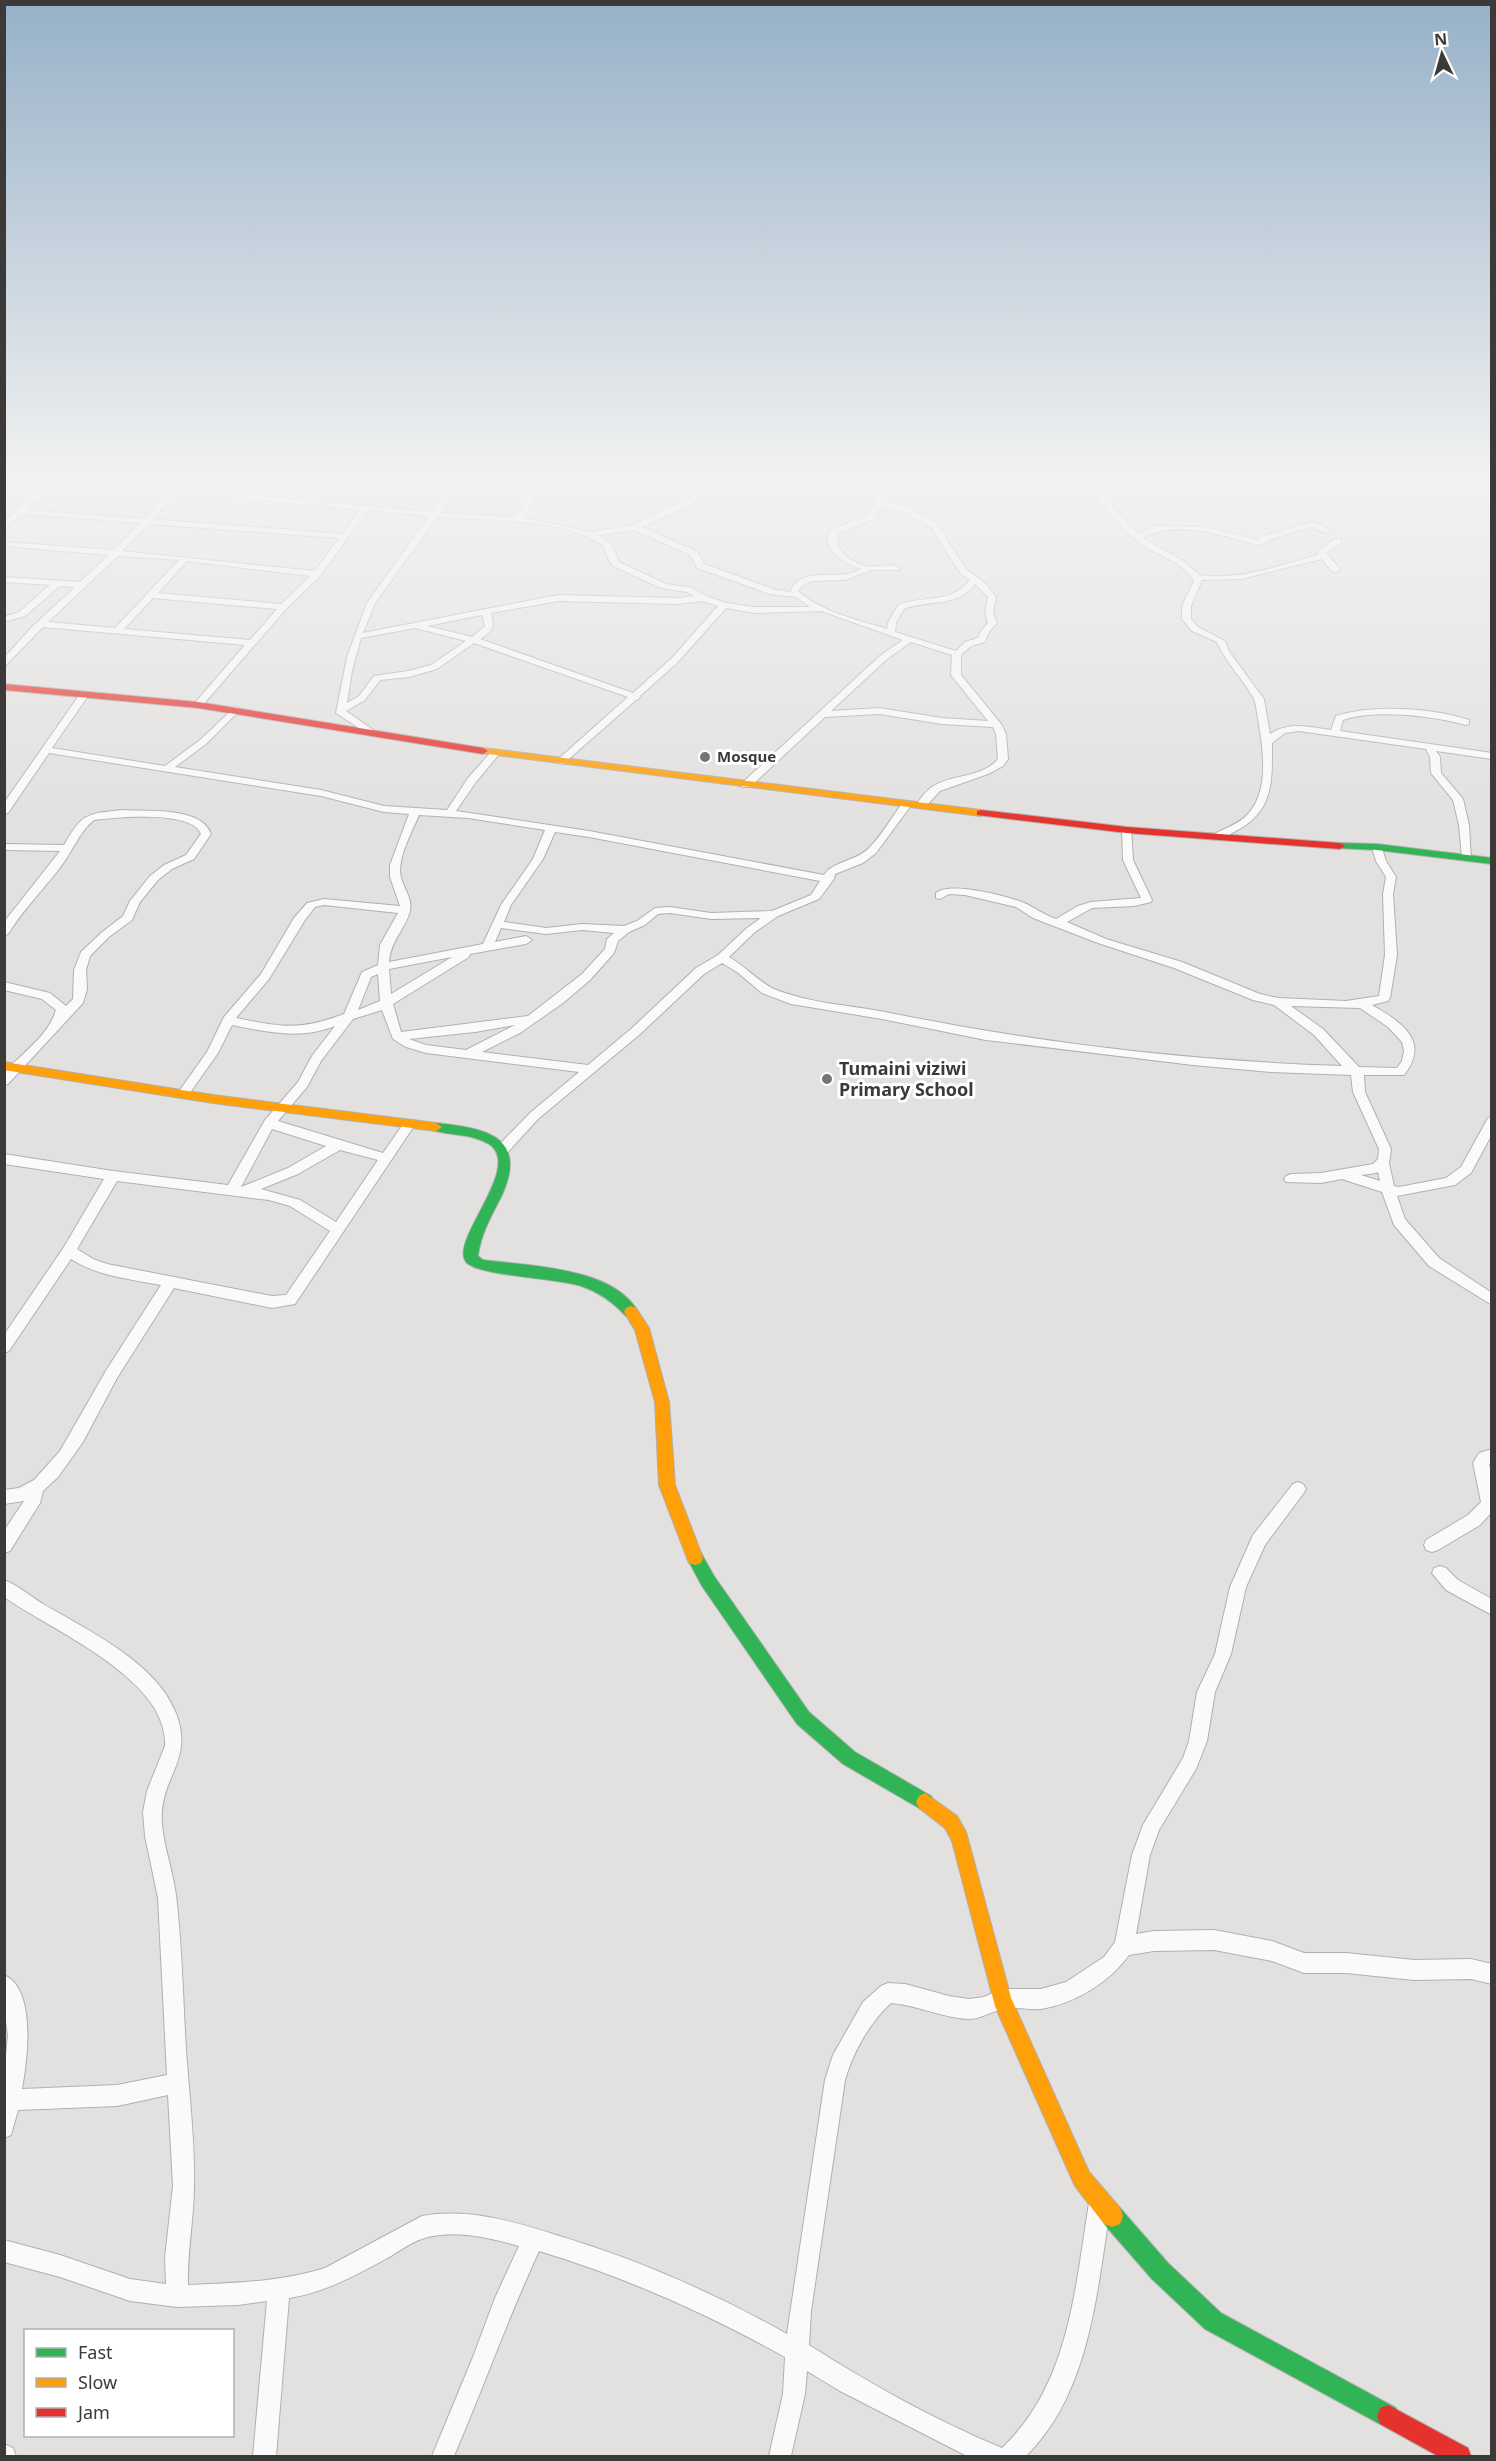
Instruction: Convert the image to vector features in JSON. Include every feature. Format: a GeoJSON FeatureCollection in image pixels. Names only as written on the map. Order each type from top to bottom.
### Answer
{"type":"FeatureCollection","features":[{"type":"Feature","properties":{"kind":"main road"},"geometry":{"type":"LineString","coordinates":[[4,687],[198,705],[560,762],[1127,830],[1308,845],[1377,847],[1491,861]]}},
{"type":"Feature","properties":{"kind":"main road"},"geometry":{"type":"LineString","coordinates":[[9,1067],[280,1108],[410,1123],[480,1134],[494,1140],[502,1150],[502,1178],[470,1248],[471,1258],[480,1265],[581,1280],[599,1286],[627,1307],[637,1319],[645,1339],[662,1402],[667,1485],[692,1552],[708,1581],[803,1718],[849,1758],[933,1806],[951,1822],[960,1838],[1002,1999],[1082,2179],[1160,2271],[1213,2321],[1460,2457]]}},
{"type":"Feature","properties":{"kind":"street"},"geometry":{"type":"LineString","coordinates":[[4,620],[22,614],[45,595]]}},
{"type":"Feature","properties":{"kind":"street"},"geometry":{"type":"LineString","coordinates":[[4,664],[70,595]]}},
{"type":"Feature","properties":{"kind":"street"},"geometry":{"type":"LineString","coordinates":[[118,630],[151,595],[283,607]]}},
{"type":"Feature","properties":{"kind":"street"},"geometry":{"type":"LineString","coordinates":[[198,705],[296,595]]}},
{"type":"Feature","properties":{"kind":"street"},"geometry":{"type":"LineString","coordinates":[[374,734],[343,716],[341,710],[359,636],[371,603],[377,595]]}},
{"type":"Feature","properties":{"kind":"street"},"geometry":{"type":"LineString","coordinates":[[697,595],[724,604],[754,610],[820,609]]}},
{"type":"Feature","properties":{"kind":"street"},"geometry":{"type":"LineString","coordinates":[[795,595],[803,602],[820,609],[957,654]]}},
{"type":"Feature","properties":{"kind":"street"},"geometry":{"type":"LineString","coordinates":[[891,633],[892,623],[901,607],[916,602],[957,598],[963,595]]}},
{"type":"Feature","properties":{"kind":"street"},"geometry":{"type":"LineString","coordinates":[[502,1150],[534,1116],[635,1032],[700,971],[722,958],[751,930],[774,914],[815,897],[829,879],[831,872],[859,861],[872,851],[914,805],[936,789],[985,772],[1000,764],[1003,753],[1001,734],[996,724],[956,675],[957,654],[968,644],[982,640],[985,631],[993,623],[988,613],[993,599],[989,595]]}},
{"type":"Feature","properties":{"kind":"street"},"geometry":{"type":"LineString","coordinates":[[1190,595],[1186,602],[1188,620],[1192,628],[1221,641],[1226,653],[1259,699],[1268,743],[1266,788],[1259,804],[1245,824],[1216,837]]}},
{"type":"Feature","properties":{"kind":"street"},"geometry":{"type":"LineString","coordinates":[[359,636],[558,598],[677,600],[703,598]]}},
{"type":"Feature","properties":{"kind":"street"},"geometry":{"type":"LineString","coordinates":[[560,762],[636,697],[675,660],[724,604]]}},
{"type":"Feature","properties":{"kind":"street"},"geometry":{"type":"LineString","coordinates":[[341,710],[362,698],[377,678],[410,674],[434,667],[486,632],[489,626],[486,612]]}},
{"type":"Feature","properties":{"kind":"street"},"geometry":{"type":"LineString","coordinates":[[40,624],[253,643]]}},
{"type":"Feature","properties":{"kind":"street"},"geometry":{"type":"LineString","coordinates":[[413,624],[473,640],[636,697]]}},
{"type":"Feature","properties":{"kind":"street"},"geometry":{"type":"LineString","coordinates":[[746,785],[884,657],[909,640]]}},
{"type":"Feature","properties":{"kind":"street"},"geometry":{"type":"LineString","coordinates":[[4,811],[85,693]]}},
{"type":"Feature","properties":{"kind":"street"},"geometry":{"type":"LineString","coordinates":[[168,768],[203,742],[235,710]]}},
{"type":"Feature","properties":{"kind":"street"},"geometry":{"type":"LineString","coordinates":[[824,714],[879,711],[942,721],[996,724]]}},
{"type":"Feature","properties":{"kind":"street"},"geometry":{"type":"LineString","coordinates":[[1335,733],[1339,718],[1356,714],[1448,716],[1466,722]]}},
{"type":"Feature","properties":{"kind":"street"},"geometry":{"type":"LineString","coordinates":[[1268,743],[1276,734],[1291,728],[1491,756]]}},
{"type":"Feature","properties":{"kind":"street"},"geometry":{"type":"LineString","coordinates":[[1429,747],[1435,757],[1436,773],[1458,799],[1464,825],[1467,858]]}},
{"type":"Feature","properties":{"kind":"street"},"geometry":{"type":"LineString","coordinates":[[47,750],[334,795],[384,809],[450,813],[668,848],[829,879]]}},
{"type":"Feature","properties":{"kind":"street"},"geometry":{"type":"LineString","coordinates":[[450,813],[472,780],[495,753]]}},
{"type":"Feature","properties":{"kind":"street"},"geometry":{"type":"LineString","coordinates":[[415,811],[396,865],[397,881],[405,902],[405,910],[386,945],[382,968],[390,1020],[398,1036],[409,1044],[426,1049],[589,1069]]}},
{"type":"Feature","properties":{"kind":"street"},"geometry":{"type":"LineString","coordinates":[[4,932],[15,914],[55,866],[87,821],[106,814],[186,817],[201,825],[206,834],[190,857],[168,867],[154,878],[135,901],[128,918],[85,955],[80,970],[81,995],[69,1012],[9,1067],[4,1081]]}},
{"type":"Feature","properties":{"kind":"street"},"geometry":{"type":"LineString","coordinates":[[487,947],[511,898],[537,859],[550,829]]}},
{"type":"Feature","properties":{"kind":"street"},"geometry":{"type":"LineString","coordinates":[[1057,922],[1087,906],[1147,900],[1128,860],[1127,830]]}},
{"type":"Feature","properties":{"kind":"street"},"geometry":{"type":"LineString","coordinates":[[4,847],[66,848]]}},
{"type":"Feature","properties":{"kind":"street"},"geometry":{"type":"LineString","coordinates":[[722,958],[741,969],[766,990],[795,1001],[882,1015],[986,1036],[1193,1061],[1271,1068],[1390,1074],[1400,1072],[1404,1068],[1410,1054],[1403,1035],[1387,1012],[1384,998],[1391,961],[1388,894],[1391,877],[1381,861],[1377,847]]}},
{"type":"Feature","properties":{"kind":"street"},"geometry":{"type":"LineString","coordinates":[[940,896],[945,892],[957,891],[1020,905],[1037,916],[1102,941],[1171,962],[1245,993],[1278,1002],[1362,1004],[1384,998]]}},
{"type":"Feature","properties":{"kind":"street"},"geometry":{"type":"LineString","coordinates":[[183,1094],[212,1053],[228,1020],[265,976],[300,918],[311,905],[324,902],[405,910]]}},
{"type":"Feature","properties":{"kind":"street"},"geometry":{"type":"LineString","coordinates":[[468,1054],[507,1035],[534,1017],[586,977],[610,950],[613,939],[625,930],[641,923],[656,911],[670,910],[711,916],[774,914]]}},
{"type":"Feature","properties":{"kind":"street"},"geometry":{"type":"LineString","coordinates":[[497,924],[546,932],[582,927],[625,930]]}},
{"type":"Feature","properties":{"kind":"street"},"geometry":{"type":"LineString","coordinates":[[237,1190],[268,1123],[303,1084],[316,1059],[355,1014],[366,975],[382,968],[526,940]]}},
{"type":"Feature","properties":{"kind":"street"},"geometry":{"type":"LineString","coordinates":[[228,1020],[294,1031],[324,1026],[388,1002],[471,950]]}},
{"type":"Feature","properties":{"kind":"street"},"geometry":{"type":"LineString","coordinates":[[4,986],[46,996],[54,1001],[62,1009],[62,1013],[53,1028]]}},
{"type":"Feature","properties":{"kind":"street"},"geometry":{"type":"LineString","coordinates":[[1278,1002],[1290,1014],[1324,1036],[1344,1063],[1357,1071]]}},
{"type":"Feature","properties":{"kind":"street"},"geometry":{"type":"LineString","coordinates":[[1362,1004],[1395,1024]]}},
{"type":"Feature","properties":{"kind":"street"},"geometry":{"type":"LineString","coordinates":[[355,1014],[390,1020]]}},
{"type":"Feature","properties":{"kind":"street"},"geometry":{"type":"LineString","coordinates":[[398,1036],[475,1028],[534,1017]]}},
{"type":"Feature","properties":{"kind":"street"},"geometry":{"type":"LineString","coordinates":[[1291,1179],[1344,1175],[1376,1168],[1383,1163],[1386,1149],[1359,1092],[1357,1071]]}},
{"type":"Feature","properties":{"kind":"street"},"geometry":{"type":"LineString","coordinates":[[1344,1175],[1388,1190],[1408,1191],[1450,1182],[1458,1177],[1475,1155],[1491,1122]]}},
{"type":"Feature","properties":{"kind":"street"},"geometry":{"type":"LineString","coordinates":[[268,1123],[387,1158]]}},
{"type":"Feature","properties":{"kind":"street"},"geometry":{"type":"LineString","coordinates":[[69,1251],[88,1263],[107,1269],[272,1302],[290,1300],[410,1123]]}},
{"type":"Feature","properties":{"kind":"street"},"geometry":{"type":"LineString","coordinates":[[237,1190],[293,1171],[338,1145]]}},
{"type":"Feature","properties":{"kind":"street"},"geometry":{"type":"LineString","coordinates":[[6,1163],[237,1190],[278,1197],[295,1203],[339,1230]]}},
{"type":"Feature","properties":{"kind":"street"},"geometry":{"type":"LineString","coordinates":[[1383,1163],[1388,1190],[1399,1221],[1434,1262],[1491,1300]]}},
{"type":"Feature","properties":{"kind":"street"},"geometry":{"type":"LineString","coordinates":[[4,1347],[69,1251],[113,1176]]}},
{"type":"Feature","properties":{"kind":"street"},"geometry":{"type":"LineString","coordinates":[[4,1497],[24,1494],[62,1462],[90,1418],[104,1388],[170,1282]]}},
{"type":"Feature","properties":{"kind":"street"},"geometry":{"type":"LineString","coordinates":[[1432,1545],[1474,1520],[1489,1504],[1481,1463],[1484,1458],[1491,1455]]}},
{"type":"Feature","properties":{"kind":"street"},"geometry":{"type":"LineString","coordinates":[[4,1546],[34,1498],[36,1486]]}},
{"type":"Feature","properties":{"kind":"street"},"geometry":{"type":"LineString","coordinates":[[780,2457],[794,2394],[796,2350],[813,2217],[835,2080],[840,2062],[877,2001],[888,1993],[905,1994],[969,2009],[986,2007],[1002,1999],[1041,2000],[1071,1990],[1111,1964],[1124,1946],[1141,1855],[1152,1825],[1190,1763],[1200,1733],[1206,1692],[1223,1654],[1238,1587],[1259,1540],[1298,1489]]}},
{"type":"Feature","properties":{"kind":"street"},"geometry":{"type":"LineString","coordinates":[[1440,1573],[1452,1585],[1491,1608]]}},
{"type":"Feature","properties":{"kind":"street"},"geometry":{"type":"LineString","coordinates":[[4,1587],[23,1602],[124,1663],[153,1691],[172,1728],[174,1740],[154,1797],[151,1822],[165,1874],[179,2081],[184,2187],[176,2257],[177,2296]]}},
{"type":"Feature","properties":{"kind":"street"},"geometry":{"type":"LineString","coordinates":[[1124,1946],[1154,1941],[1214,1940],[1272,1951],[1304,1963],[1346,1963],[1414,1970],[1471,1969],[1491,1974]]}},
{"type":"Feature","properties":{"kind":"street"},"geometry":{"type":"LineString","coordinates":[[4,1985],[13,1995],[17,2046],[4,2128]]}},
{"type":"Feature","properties":{"kind":"street"},"geometry":{"type":"LineString","coordinates":[[10,2100],[113,2097],[144,2093],[179,2081]]}},
{"type":"Feature","properties":{"kind":"street"},"geometry":{"type":"LineString","coordinates":[[1010,2457],[1030,2436],[1045,2415],[1060,2385],[1070,2355],[1084,2295],[1100,2203]]}},
{"type":"Feature","properties":{"kind":"street"},"geometry":{"type":"LineString","coordinates":[[4,2251],[130,2289],[177,2296],[238,2294],[309,2284],[330,2277],[422,2227],[438,2223],[468,2224],[533,2239],[605,2260],[669,2287],[796,2350],[855,2388],[893,2406],[963,2445],[994,2457]]}},
{"type":"Feature","properties":{"kind":"street"},"geometry":{"type":"LineString","coordinates":[[442,2457],[484,2359],[506,2298],[533,2239]]}},
{"type":"Feature","properties":{"kind":"street"},"geometry":{"type":"LineString","coordinates":[[264,2457],[279,2289]]}},
{"type":"Feature","properties":{"kind":"traffic: fast"},"geometry":{"type":"LineString","coordinates":[[1340,846],[1377,847],[1492,861]]}},
{"type":"Feature","properties":{"kind":"traffic: fast"},"geometry":{"type":"LineString","coordinates":[[436,1127],[465,1130],[482,1135],[496,1143],[503,1153],[502,1179],[476,1234],[471,1258],[480,1265],[540,1272],[583,1281],[602,1288],[618,1298],[631,1312]]}},
{"type":"Feature","properties":{"kind":"traffic: fast"},"geometry":{"type":"LineString","coordinates":[[695,1558],[708,1581],[803,1718],[849,1758],[925,1802]]}},
{"type":"Feature","properties":{"kind":"traffic: fast"},"geometry":{"type":"LineString","coordinates":[[1112,2216],[1160,2271],[1213,2321],[1388,2416]]}},
{"type":"Feature","properties":{"kind":"traffic: slow"},"geometry":{"type":"LineString","coordinates":[[483,751],[981,813]]}},
{"type":"Feature","properties":{"kind":"traffic: slow"},"geometry":{"type":"LineString","coordinates":[[4,1066],[213,1099],[436,1127]]}},
{"type":"Feature","properties":{"kind":"traffic: slow"},"geometry":{"type":"LineString","coordinates":[[631,1312],[642,1328],[662,1402],[667,1485],[695,1558]]}},
{"type":"Feature","properties":{"kind":"traffic: slow"},"geometry":{"type":"LineString","coordinates":[[925,1802],[951,1822],[960,1838],[1002,1999],[1082,2179],[1112,2216]]}},
{"type":"Feature","properties":{"kind":"traffic: jam"},"geometry":{"type":"LineString","coordinates":[[4,687],[198,705],[483,751]]}},
{"type":"Feature","properties":{"kind":"traffic: jam"},"geometry":{"type":"LineString","coordinates":[[981,813],[1127,830],[1340,846]]}},
{"type":"Feature","properties":{"kind":"traffic: jam"},"geometry":{"type":"LineString","coordinates":[[1388,2416],[1460,2456]]}},
{"type":"Feature","properties":{"kind":"place","name":"Mosque"},"geometry":{"type":"Point","coordinates":[705,757]}},
{"type":"Feature","properties":{"kind":"place","name":"Tumaini viziwi Primary School"},"geometry":{"type":"Point","coordinates":[827,1079]}}]}
